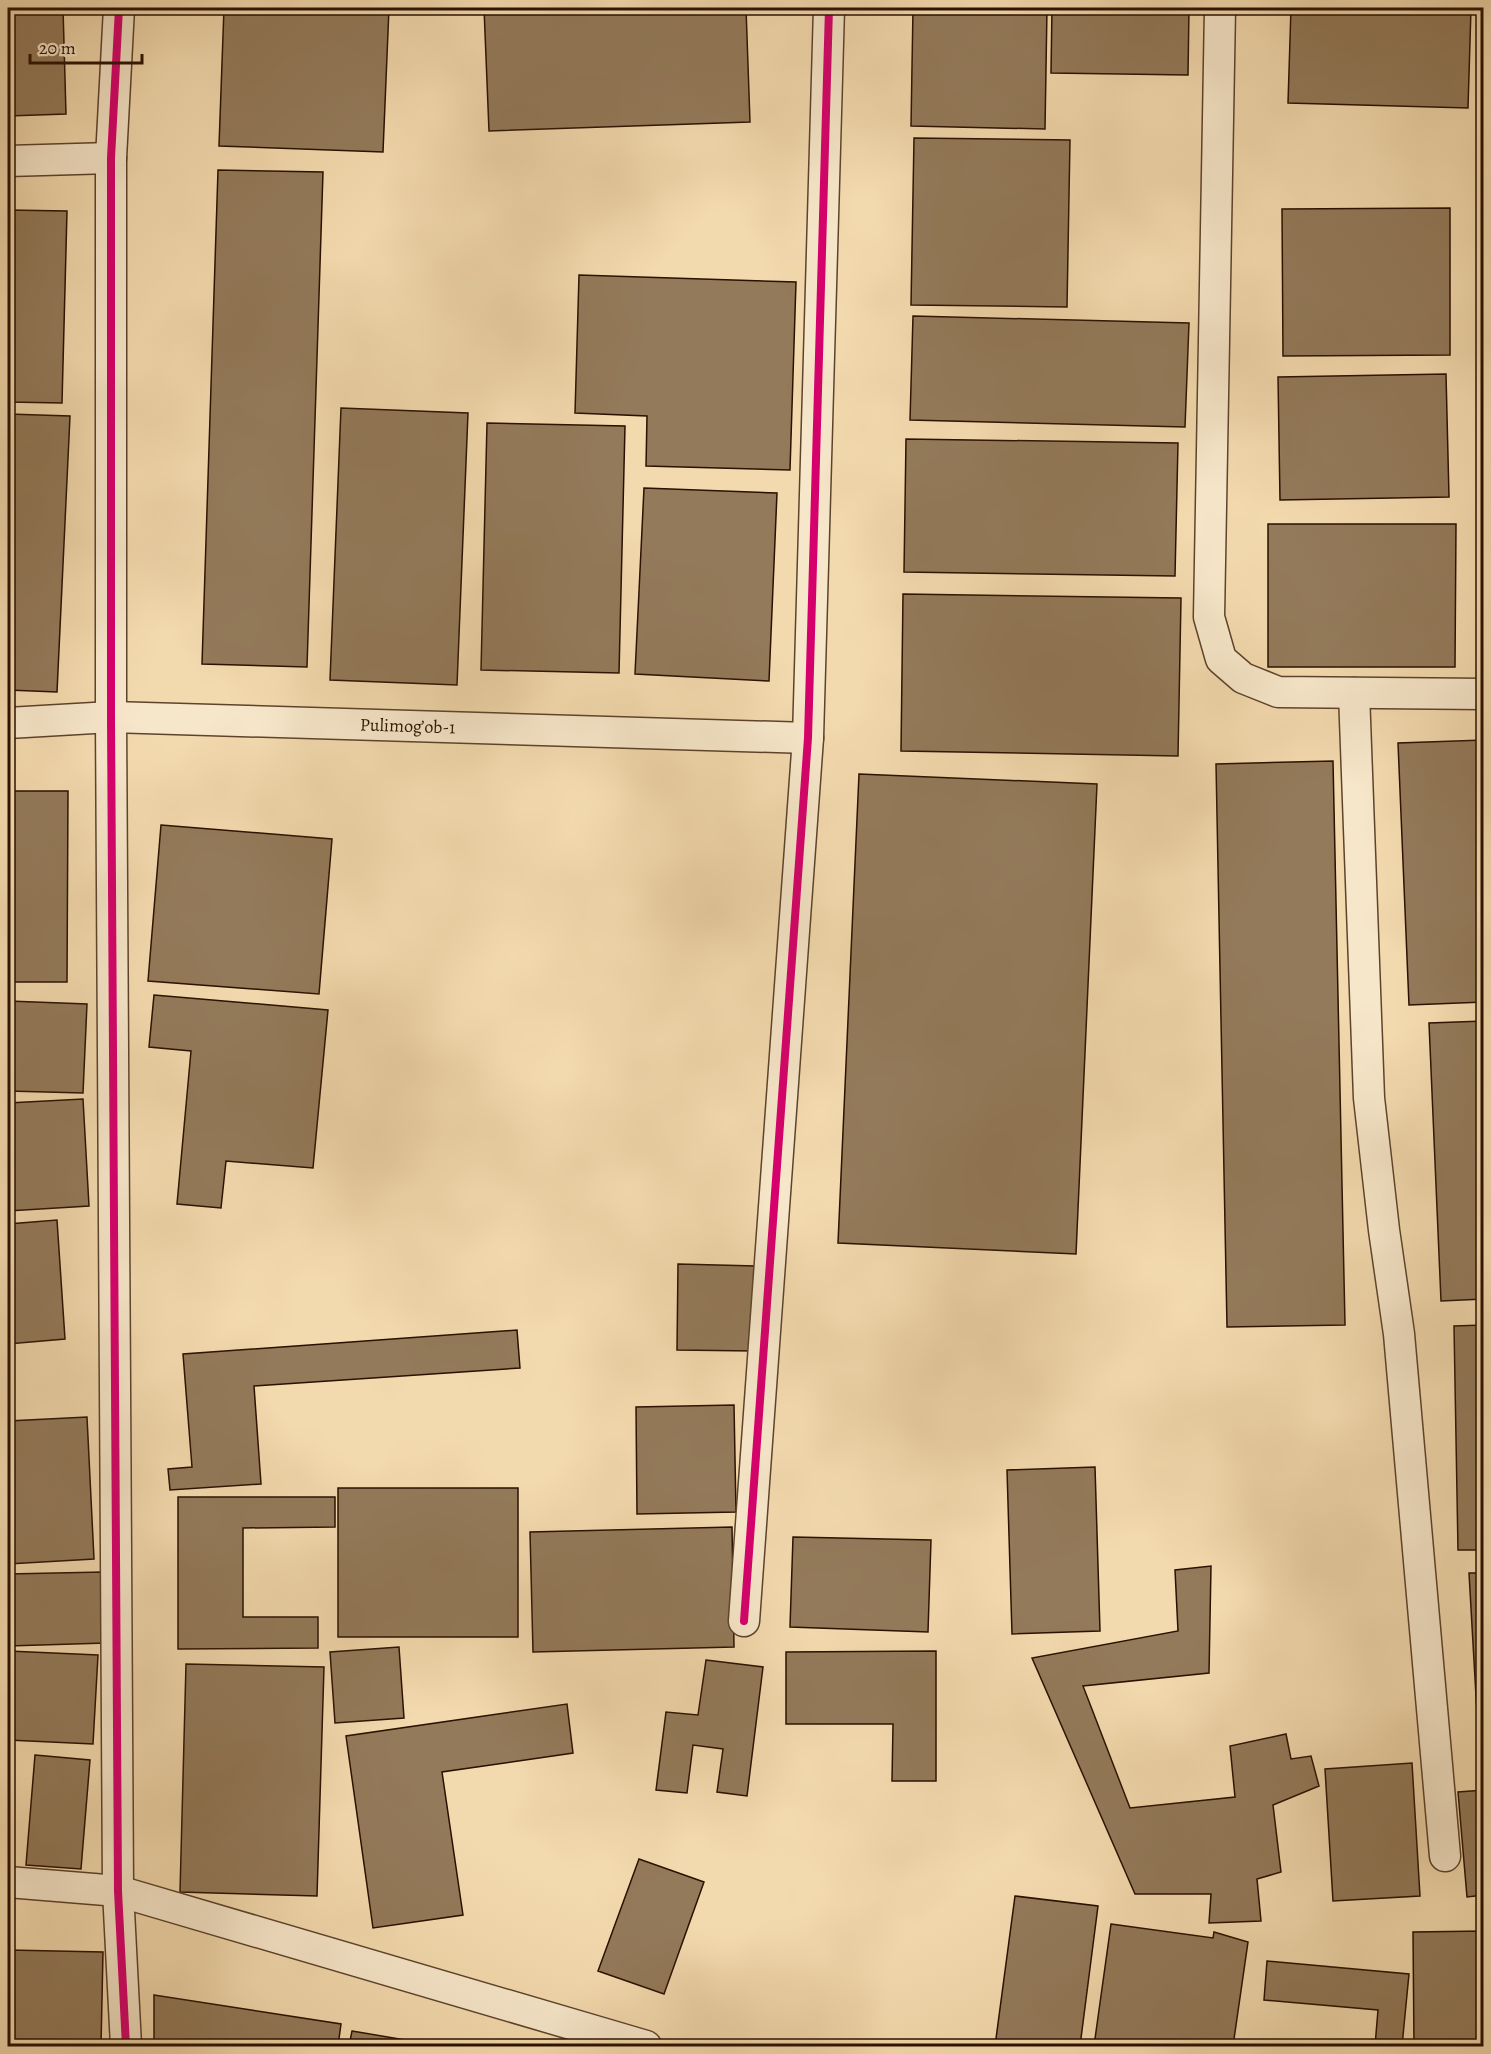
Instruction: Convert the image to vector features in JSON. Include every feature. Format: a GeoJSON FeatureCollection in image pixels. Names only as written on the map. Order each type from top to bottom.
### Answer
{"type":"FeatureCollection","features":[{"type":"Feature","properties":{"kind":"street"},"geometry":{"type":"LineString","coordinates":[[119,8],[111,158],[111,717],[118,1891],[126,2046]]}},
{"type":"Feature","properties":{"kind":"street"},"geometry":{"type":"LineString","coordinates":[[744,1621],[808,738],[829,8]]}},
{"type":"Feature","properties":{"kind":"street"},"geometry":{"type":"LineString","coordinates":[[1220,8],[1209,617],[1221,659],[1243,678],[1278,692],[1484,694]]}},
{"type":"Feature","properties":{"kind":"street"},"geometry":{"type":"LineString","coordinates":[[8,160],[111,158]]}},
{"type":"Feature","properties":{"kind":"street"},"geometry":{"type":"LineString","coordinates":[[1354,693],[1369,1098],[1399,1334],[1445,1856]]}},
{"type":"Feature","properties":{"kind":"street","name":"Pulimog’ob-1"},"geometry":{"type":"LineString","coordinates":[[8,723],[111,717],[808,738]]}},
{"type":"Feature","properties":{"kind":"street"},"geometry":{"type":"LineString","coordinates":[[8,1882],[118,1891],[646,2046]]}},
{"type":"Feature","properties":{"kind":"building"},"geometry":{"type":"Polygon","coordinates":[[[8,8],[63,8],[66,114],[8,116],[8,8]]]}},
{"type":"Feature","properties":{"kind":"building"},"geometry":{"type":"Polygon","coordinates":[[[224,8],[389,8],[383,152],[219,146],[224,8]]]}},
{"type":"Feature","properties":{"kind":"building"},"geometry":{"type":"Polygon","coordinates":[[[484,8],[746,8],[750,122],[489,131],[484,8]]]}},
{"type":"Feature","properties":{"kind":"building"},"geometry":{"type":"Polygon","coordinates":[[[913,8],[1047,8],[1045,129],[911,126],[913,8]]]}},
{"type":"Feature","properties":{"kind":"building"},"geometry":{"type":"Polygon","coordinates":[[[1052,8],[1189,8],[1188,75],[1051,73],[1052,8]]]}},
{"type":"Feature","properties":{"kind":"building"},"geometry":{"type":"Polygon","coordinates":[[[1291,8],[1471,8],[1468,108],[1288,103],[1291,8]]]}},
{"type":"Feature","properties":{"kind":"building"},"geometry":{"type":"Polygon","coordinates":[[[914,138],[1070,140],[1067,307],[911,305],[914,138]]]}},
{"type":"Feature","properties":{"kind":"building"},"geometry":{"type":"Polygon","coordinates":[[[218,170],[323,172],[307,667],[202,664],[218,170]]]}},
{"type":"Feature","properties":{"kind":"building"},"geometry":{"type":"Polygon","coordinates":[[[1450,208],[1450,355],[1283,356],[1282,209],[1450,208]]]}},
{"type":"Feature","properties":{"kind":"building"},"geometry":{"type":"Polygon","coordinates":[[[8,210],[67,211],[62,403],[8,402],[8,210]]]}},
{"type":"Feature","properties":{"kind":"building"},"geometry":{"type":"Polygon","coordinates":[[[579,275],[796,282],[790,470],[646,466],[647,416],[575,413],[579,275]]]}},
{"type":"Feature","properties":{"kind":"building"},"geometry":{"type":"Polygon","coordinates":[[[913,316],[1189,323],[1185,427],[910,420],[913,316]]]}},
{"type":"Feature","properties":{"kind":"building"},"geometry":{"type":"Polygon","coordinates":[[[1446,374],[1449,497],[1280,500],[1278,377],[1446,374]]]}},
{"type":"Feature","properties":{"kind":"building"},"geometry":{"type":"Polygon","coordinates":[[[341,408],[468,413],[457,685],[330,680],[341,408]]]}},
{"type":"Feature","properties":{"kind":"building"},"geometry":{"type":"Polygon","coordinates":[[[8,414],[70,416],[57,692],[8,690],[8,414]]]}},
{"type":"Feature","properties":{"kind":"building"},"geometry":{"type":"Polygon","coordinates":[[[487,423],[625,426],[619,673],[481,670],[487,423]]]}},
{"type":"Feature","properties":{"kind":"building"},"geometry":{"type":"Polygon","coordinates":[[[906,439],[1178,443],[1175,576],[904,572],[906,439]]]}},
{"type":"Feature","properties":{"kind":"building"},"geometry":{"type":"Polygon","coordinates":[[[644,488],[777,493],[769,681],[635,674],[644,488]]]}},
{"type":"Feature","properties":{"kind":"building"},"geometry":{"type":"Polygon","coordinates":[[[1268,524],[1456,524],[1455,667],[1268,667],[1268,524]]]}},
{"type":"Feature","properties":{"kind":"building"},"geometry":{"type":"Polygon","coordinates":[[[903,594],[1181,598],[1178,756],[901,751],[903,594]]]}},
{"type":"Feature","properties":{"kind":"building"},"geometry":{"type":"Polygon","coordinates":[[[1484,740],[1484,1002],[1409,1005],[1398,743],[1484,740]]]}},
{"type":"Feature","properties":{"kind":"building"},"geometry":{"type":"Polygon","coordinates":[[[1333,761],[1345,1325],[1227,1327],[1216,764],[1333,761]]]}},
{"type":"Feature","properties":{"kind":"building"},"geometry":{"type":"Polygon","coordinates":[[[859,774],[1097,784],[1076,1254],[838,1243],[859,774]]]}},
{"type":"Feature","properties":{"kind":"building"},"geometry":{"type":"Polygon","coordinates":[[[8,791],[68,791],[67,982],[8,982],[8,791]]]}},
{"type":"Feature","properties":{"kind":"building"},"geometry":{"type":"Polygon","coordinates":[[[161,825],[332,839],[319,994],[148,981],[161,825]]]}},
{"type":"Feature","properties":{"kind":"building"},"geometry":{"type":"Polygon","coordinates":[[[154,995],[328,1010],[313,1168],[226,1161],[221,1208],[177,1204],[191,1051],[149,1047],[154,995]]]}},
{"type":"Feature","properties":{"kind":"building"},"geometry":{"type":"Polygon","coordinates":[[[8,1001],[87,1004],[83,1093],[8,1091],[8,1001]]]}},
{"type":"Feature","properties":{"kind":"building"},"geometry":{"type":"Polygon","coordinates":[[[1484,1021],[1484,1299],[1441,1301],[1429,1023],[1484,1021]]]}},
{"type":"Feature","properties":{"kind":"building"},"geometry":{"type":"Polygon","coordinates":[[[83,1099],[89,1206],[8,1211],[8,1103],[83,1099]]]}},
{"type":"Feature","properties":{"kind":"building"},"geometry":{"type":"Polygon","coordinates":[[[57,1220],[65,1339],[8,1344],[8,1306],[11,1305],[8,1224],[57,1220]]]}},
{"type":"Feature","properties":{"kind":"building"},"geometry":{"type":"Polygon","coordinates":[[[678,1264],[756,1266],[754,1351],[677,1350],[678,1264]]]}},
{"type":"Feature","properties":{"kind":"building"},"geometry":{"type":"Polygon","coordinates":[[[1484,1325],[1484,1550],[1458,1550],[1454,1326],[1484,1325]]]}},
{"type":"Feature","properties":{"kind":"building"},"geometry":{"type":"Polygon","coordinates":[[[517,1330],[520,1368],[254,1386],[261,1484],[170,1490],[168,1469],[192,1467],[183,1354],[517,1330]]]}},
{"type":"Feature","properties":{"kind":"building"},"geometry":{"type":"Polygon","coordinates":[[[734,1405],[736,1512],[637,1514],[636,1407],[734,1405]]]}},
{"type":"Feature","properties":{"kind":"building"},"geometry":{"type":"Polygon","coordinates":[[[87,1417],[94,1559],[8,1564],[8,1421],[87,1417]]]}},
{"type":"Feature","properties":{"kind":"building"},"geometry":{"type":"Polygon","coordinates":[[[1095,1467],[1100,1631],[1012,1634],[1007,1470],[1095,1467]]]}},
{"type":"Feature","properties":{"kind":"building"},"geometry":{"type":"Polygon","coordinates":[[[338,1488],[518,1488],[518,1637],[338,1637],[338,1488]]]}},
{"type":"Feature","properties":{"kind":"building"},"geometry":{"type":"Polygon","coordinates":[[[178,1497],[335,1497],[335,1527],[243,1528],[243,1617],[318,1617],[318,1648],[178,1649],[178,1497]]]}},
{"type":"Feature","properties":{"kind":"building"},"geometry":{"type":"Polygon","coordinates":[[[732,1527],[734,1647],[533,1652],[530,1532],[732,1527]]]}},
{"type":"Feature","properties":{"kind":"building"},"geometry":{"type":"Polygon","coordinates":[[[793,1537],[931,1540],[928,1632],[790,1627],[793,1537]]]}},
{"type":"Feature","properties":{"kind":"building"},"geometry":{"type":"Polygon","coordinates":[[[1211,1566],[1209,1673],[1083,1686],[1130,1808],[1235,1797],[1230,1746],[1286,1734],[1291,1759],[1311,1756],[1319,1786],[1273,1805],[1281,1872],[1257,1879],[1261,1921],[1209,1923],[1211,1894],[1135,1894],[1032,1658],[1178,1631],[1175,1570],[1211,1566]]]}},
{"type":"Feature","properties":{"kind":"building"},"geometry":{"type":"Polygon","coordinates":[[[103,1572],[106,1643],[8,1646],[8,1574],[103,1572]]]}},
{"type":"Feature","properties":{"kind":"building"},"geometry":{"type":"Polygon","coordinates":[[[1469,1573],[1484,1573],[1484,1749],[1479,1749],[1469,1573]]]}},
{"type":"Feature","properties":{"kind":"building"},"geometry":{"type":"Polygon","coordinates":[[[399,1647],[404,1718],[335,1723],[330,1652],[399,1647]]]}},
{"type":"Feature","properties":{"kind":"building"},"geometry":{"type":"Polygon","coordinates":[[[8,1651],[98,1655],[93,1744],[8,1740],[8,1651]]]}},
{"type":"Feature","properties":{"kind":"building"},"geometry":{"type":"Polygon","coordinates":[[[936,1651],[936,1781],[892,1781],[893,1724],[786,1724],[786,1652],[936,1651]]]}},
{"type":"Feature","properties":{"kind":"building"},"geometry":{"type":"Polygon","coordinates":[[[706,1660],[763,1667],[747,1796],[717,1792],[723,1749],[693,1745],[687,1793],[656,1790],[666,1712],[698,1715],[706,1660]]]}},
{"type":"Feature","properties":{"kind":"building"},"geometry":{"type":"Polygon","coordinates":[[[186,1664],[324,1667],[317,1896],[180,1892],[186,1664]]]}},
{"type":"Feature","properties":{"kind":"building"},"geometry":{"type":"Polygon","coordinates":[[[567,1704],[573,1753],[442,1772],[463,1915],[373,1928],[346,1736],[567,1704]]]}},
{"type":"Feature","properties":{"kind":"building"},"geometry":{"type":"Polygon","coordinates":[[[35,1755],[90,1760],[81,1869],[26,1865],[35,1755]]]}},
{"type":"Feature","properties":{"kind":"building"},"geometry":{"type":"Polygon","coordinates":[[[1412,1763],[1420,1896],[1333,1901],[1325,1769],[1412,1763]]]}},
{"type":"Feature","properties":{"kind":"building"},"geometry":{"type":"Polygon","coordinates":[[[1484,1790],[1484,1895],[1467,1897],[1458,1792],[1484,1790]]]}},
{"type":"Feature","properties":{"kind":"building"},"geometry":{"type":"Polygon","coordinates":[[[639,1859],[704,1882],[664,1994],[598,1971],[639,1859]]]}},
{"type":"Feature","properties":{"kind":"building"},"geometry":{"type":"Polygon","coordinates":[[[1015,1896],[1098,1906],[1080,2046],[995,2046],[1015,1896]]]}},
{"type":"Feature","properties":{"kind":"building"},"geometry":{"type":"Polygon","coordinates":[[[1111,1924],[1213,1938],[1214,1932],[1248,1942],[1233,2046],[1094,2046],[1111,1924]]]}},
{"type":"Feature","properties":{"kind":"building"},"geometry":{"type":"Polygon","coordinates":[[[1484,1931],[1484,2046],[1414,2046],[1413,1932],[1484,1931]]]}},
{"type":"Feature","properties":{"kind":"building"},"geometry":{"type":"Polygon","coordinates":[[[8,1950],[103,1952],[101,2046],[8,2046],[8,1950]]]}},
{"type":"Feature","properties":{"kind":"building"},"geometry":{"type":"Polygon","coordinates":[[[1267,1961],[1409,1974],[1402,2046],[1375,2046],[1378,2010],[1264,2000],[1267,1961]]]}},
{"type":"Feature","properties":{"kind":"building"},"geometry":{"type":"Polygon","coordinates":[[[154,1995],[341,2024],[338,2046],[154,2046],[154,1995]]]}},
{"type":"Feature","properties":{"kind":"building"},"geometry":{"type":"Polygon","coordinates":[[[352,2031],[406,2040],[405,2046],[349,2046],[352,2031]]]}},
{"type":"Feature","properties":{"kind":"cycle path"},"geometry":{"type":"LineString","coordinates":[[119,8],[111,158],[111,717],[118,1891],[126,2046]]}},
{"type":"Feature","properties":{"kind":"cycle path"},"geometry":{"type":"LineString","coordinates":[[744,1621],[808,738],[829,8]]}}]}
